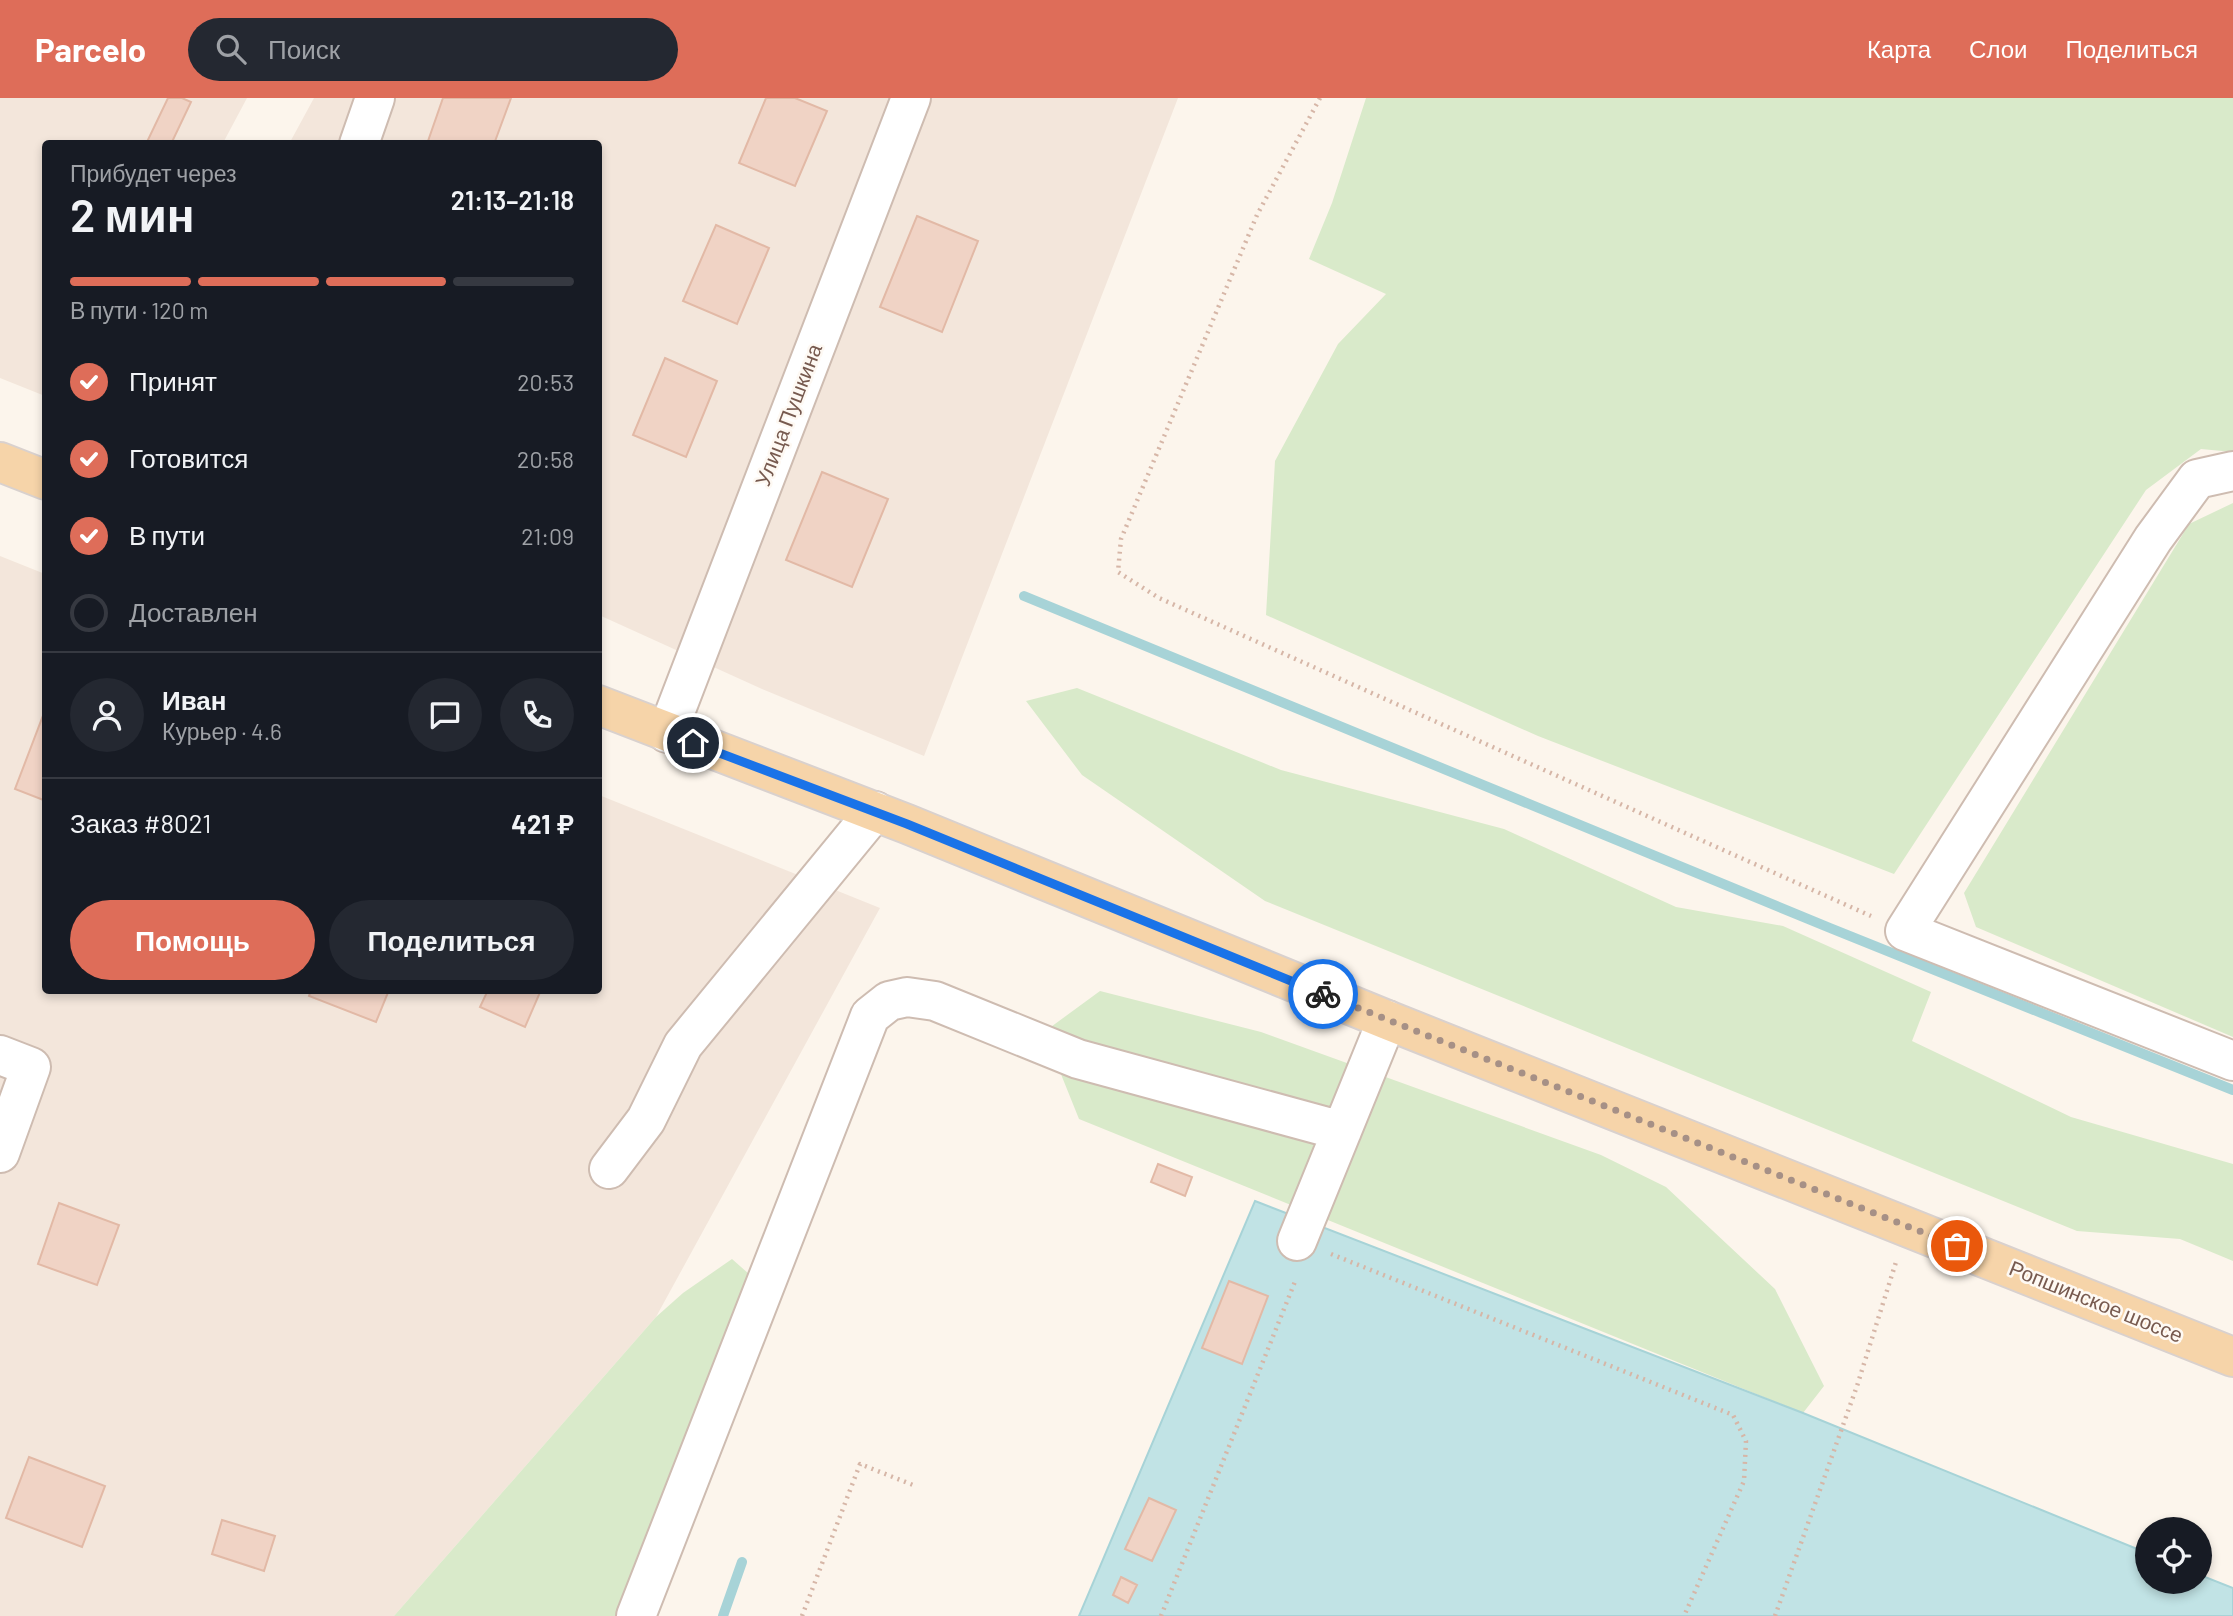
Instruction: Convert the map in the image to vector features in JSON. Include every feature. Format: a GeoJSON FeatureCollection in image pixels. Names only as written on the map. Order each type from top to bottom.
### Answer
{"type":"FeatureCollection","features":[{"type":"Feature","properties":{"kind":"main road"},"geometry":{"type":"LineString","coordinates":[[0,462],[42,478]]}},
{"type":"Feature","properties":{"kind":"main road","name":"Ропшинское шоссе"},"geometry":{"type":"LineString","coordinates":[[602,707],[891,818],[1387,1020],[2233,1357]]}},
{"type":"Feature","properties":{"kind":"street"},"geometry":{"type":"LineString","coordinates":[[360,140],[376,98]]}},
{"type":"Feature","properties":{"kind":"street","name":"Улица Пушкина"},"geometry":{"type":"LineString","coordinates":[[667,733],[911,98]]}},
{"type":"Feature","properties":{"kind":"street"},"geometry":{"type":"LineString","coordinates":[[2233,471],[2197,479],[2153,539],[1905,931],[2233,1061]]}},
{"type":"Feature","properties":{"kind":"street"},"geometry":{"type":"LineString","coordinates":[[609,1169],[646,1120],[683,1045],[891,818]]}},
{"type":"Feature","properties":{"kind":"street"},"geometry":{"type":"LineString","coordinates":[[636,1616],[870,1016],[889,1001],[906,997],[935,1001],[1077,1059],[1342,1132]]}},
{"type":"Feature","properties":{"kind":"street"},"geometry":{"type":"LineString","coordinates":[[1297,1241],[1387,1020]]}},
{"type":"Feature","properties":{"kind":"street"},"geometry":{"type":"LineString","coordinates":[[0,1055],[31,1067],[0,1153]]}},
{"type":"Feature","properties":{"kind":"path"},"geometry":{"type":"LineString","coordinates":[[1320,98],[1256,215],[1121,539],[1118,572],[1159,598],[1905,931]]}},
{"type":"Feature","properties":{"kind":"path"},"geometry":{"type":"LineString","coordinates":[[1775,1616],[1857,1386],[1907,1226]]}},
{"type":"Feature","properties":{"kind":"path"},"geometry":{"type":"LineString","coordinates":[[1161,1616],[1298,1274],[1297,1241],[1428,1291],[1733,1415],[1746,1441],[1744,1481],[1684,1616]]}},
{"type":"Feature","properties":{"kind":"path"},"geometry":{"type":"LineString","coordinates":[[802,1616],[860,1464],[913,1485]]}},
{"type":"Feature","properties":{"kind":"shaded area"},"geometry":{"type":"Polygon","coordinates":[[[0,98],[247,98],[225,140],[42,140],[42,395],[0,378],[0,98]]]}},
{"type":"Feature","properties":{"kind":"shaded area"},"geometry":{"type":"Polygon","coordinates":[[[314,98],[1178,98],[924,756],[762,689],[602,616],[602,140],[291,140],[314,98]]]}},
{"type":"Feature","properties":{"kind":"shaded area"},"geometry":{"type":"Polygon","coordinates":[[[0,556],[42,573],[42,994],[602,994],[602,796],[880,908],[656,1317],[394,1616],[0,1616],[0,556]]]}},
{"type":"Feature","properties":{"kind":"green space"},"geometry":{"type":"Polygon","coordinates":[[[1366,98],[2233,98],[2233,452],[2201,449],[2146,490],[1894,874],[1538,736],[1266,615],[1275,461],[1338,344],[1386,294],[1309,259],[1332,203],[1366,98]]]}},
{"type":"Feature","properties":{"kind":"green space"},"geometry":{"type":"Polygon","coordinates":[[[2233,503],[2233,1037],[1976,927],[1964,893],[2189,524],[2233,503]]]}},
{"type":"Feature","properties":{"kind":"green space"},"geometry":{"type":"Polygon","coordinates":[[[1077,688],[1281,770],[1504,829],[1676,907],[1783,926],[1931,992],[1912,1041],[2071,1117],[2233,1164],[2233,1261],[2180,1239],[2077,1231],[1265,901],[1082,775],[1026,701],[1077,688]]]}},
{"type":"Feature","properties":{"kind":"green space"},"geometry":{"type":"Polygon","coordinates":[[[1100,991],[1261,1032],[1601,1155],[1666,1187],[1775,1289],[1824,1386],[1803,1413],[1079,1119],[1044,1032],[1100,991]]]}},
{"type":"Feature","properties":{"kind":"green space"},"geometry":{"type":"Polygon","coordinates":[[[732,1259],[749,1274],[616,1616],[394,1616],[656,1317],[683,1293],[732,1259]]]}},
{"type":"Feature","properties":{"kind":"water"},"geometry":{"type":"Polygon","coordinates":[[[1255,1201],[1803,1413],[2135,1548],[2135,1594],[2212,1594],[2212,1580],[2233,1588],[2233,1616],[1079,1616],[1255,1201]]]}},
{"type":"Feature","properties":{"kind":"building"},"geometry":{"type":"Polygon","coordinates":[[[168,98],[182,98],[191,102],[173,140],[148,140],[168,98]]]}},
{"type":"Feature","properties":{"kind":"building"},"geometry":{"type":"Polygon","coordinates":[[[443,98],[511,98],[495,140],[428,140],[443,98]]]}},
{"type":"Feature","properties":{"kind":"building"},"geometry":{"type":"Polygon","coordinates":[[[766,98],[795,98],[827,111],[795,186],[739,163],[766,98]]]}},
{"type":"Feature","properties":{"kind":"building"},"geometry":{"type":"Polygon","coordinates":[[[917,216],[978,241],[942,332],[880,307],[917,216]]]}},
{"type":"Feature","properties":{"kind":"building"},"geometry":{"type":"Polygon","coordinates":[[[716,225],[769,248],[737,324],[683,301],[716,225]]]}},
{"type":"Feature","properties":{"kind":"building"},"geometry":{"type":"Polygon","coordinates":[[[665,358],[717,381],[686,457],[633,435],[665,358]]]}},
{"type":"Feature","properties":{"kind":"building"},"geometry":{"type":"Polygon","coordinates":[[[822,472],[888,499],[852,587],[786,560],[822,472]]]}},
{"type":"Feature","properties":{"kind":"building"},"geometry":{"type":"Polygon","coordinates":[[[42,718],[42,799],[15,789],[42,718]]]}},
{"type":"Feature","properties":{"kind":"building"},"geometry":{"type":"Polygon","coordinates":[[[310,994],[387,994],[376,1022],[309,996],[310,994]]]}},
{"type":"Feature","properties":{"kind":"building"},"geometry":{"type":"Polygon","coordinates":[[[486,994],[539,994],[525,1027],[480,1007],[486,994]]]}},
{"type":"Feature","properties":{"kind":"building"},"geometry":{"type":"Polygon","coordinates":[[[1158,1164],[1192,1177],[1185,1196],[1151,1182],[1158,1164]]]}},
{"type":"Feature","properties":{"kind":"building"},"geometry":{"type":"Polygon","coordinates":[[[59,1203],[119,1225],[97,1285],[38,1264],[59,1203]]]}},
{"type":"Feature","properties":{"kind":"building"},"geometry":{"type":"Polygon","coordinates":[[[1229,1281],[1268,1296],[1242,1364],[1202,1348],[1229,1281]]]}},
{"type":"Feature","properties":{"kind":"building"},"geometry":{"type":"Polygon","coordinates":[[[29,1457],[105,1486],[82,1547],[6,1518],[29,1457]]]}},
{"type":"Feature","properties":{"kind":"building"},"geometry":{"type":"Polygon","coordinates":[[[1149,1498],[1176,1510],[1152,1561],[1125,1549],[1149,1498]]]}},
{"type":"Feature","properties":{"kind":"building"},"geometry":{"type":"Polygon","coordinates":[[[222,1520],[275,1536],[264,1571],[212,1554],[222,1520]]]}},
{"type":"Feature","properties":{"kind":"building"},"geometry":{"type":"Polygon","coordinates":[[[1121,1577],[1137,1585],[1128,1603],[1113,1595],[1121,1577]]]}},
{"type":"Feature","properties":{"kind":"waterway"},"geometry":{"type":"LineString","coordinates":[[1024,596],[1830,928],[2233,1090]]}},
{"type":"Feature","properties":{"kind":"waterway"},"geometry":{"type":"LineString","coordinates":[[723,1616],[742,1562]]}},
{"type":"Feature","properties":{"kind":"way so far"},"geometry":{"type":"LineString","coordinates":[[1323,994],[1957,1246]]}},
{"type":"Feature","properties":{"kind":"route"},"geometry":{"type":"LineString","coordinates":[[693,743],[907,824],[1323,994]]}}]}
